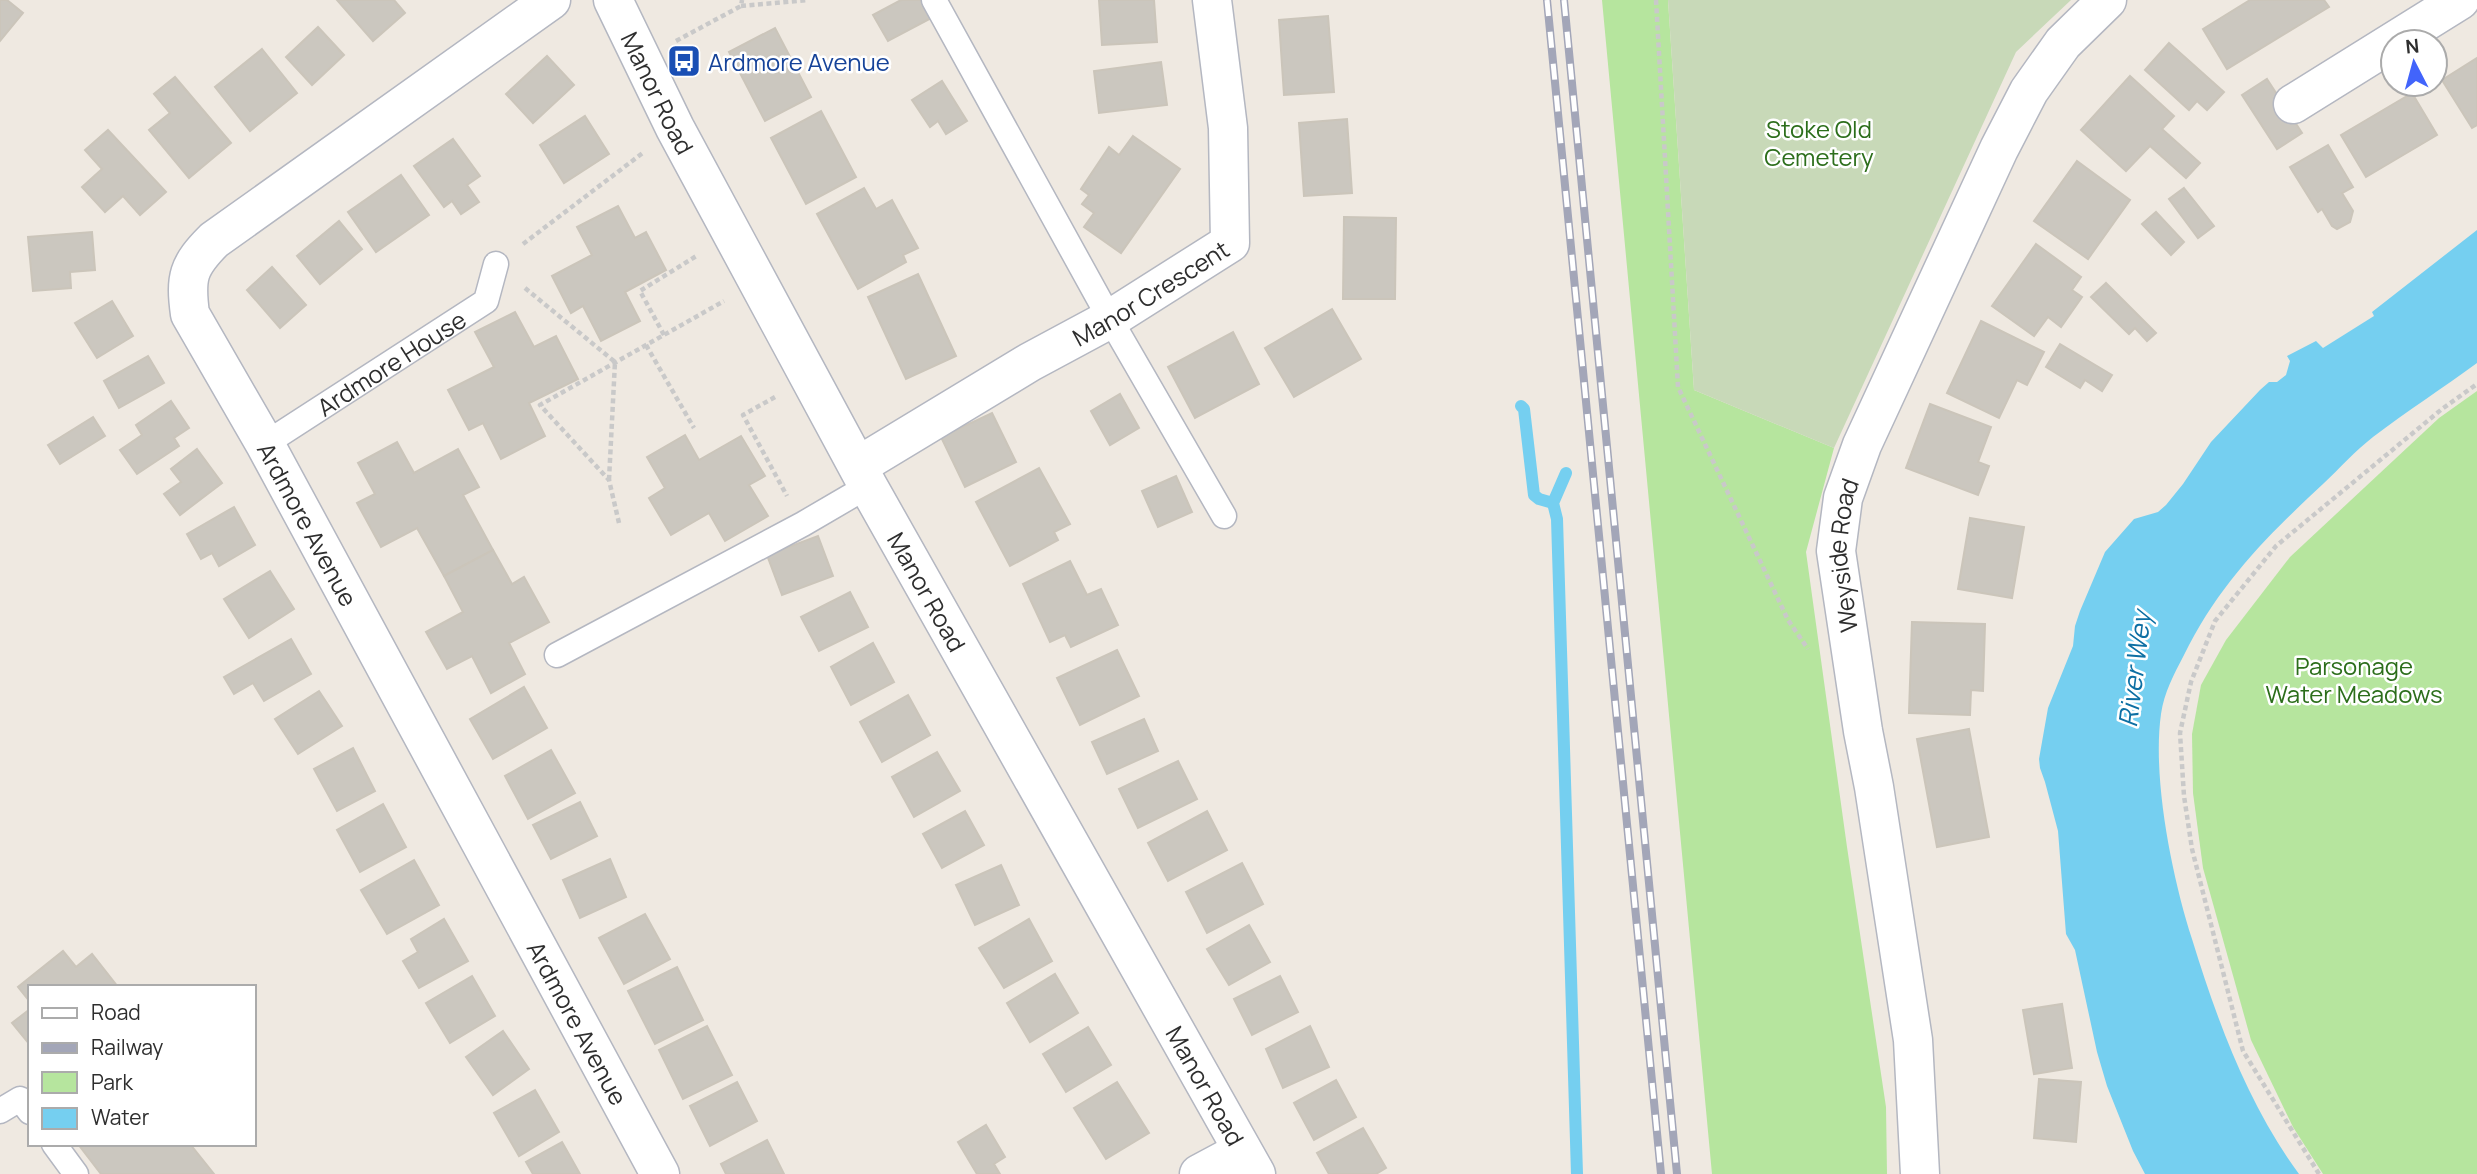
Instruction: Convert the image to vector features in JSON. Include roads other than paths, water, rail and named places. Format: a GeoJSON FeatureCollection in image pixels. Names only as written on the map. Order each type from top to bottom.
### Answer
{"type":"FeatureCollection","features":[{"type":"Feature","properties":{"kind":"street","name":"Ardmore Avenue"},"geometry":{"type":"LineString","coordinates":[[551,0],[214,240],[191,270],[187,289],[190,314],[265,444],[660,1174]]}},
{"type":"Feature","properties":{"kind":"street","name":"Manor Road"},"geometry":{"type":"LineString","coordinates":[[613,0],[676,128],[863,476],[1249,1162]]}},
{"type":"Feature","properties":{"kind":"street","name":"Manor Crescent"},"geometry":{"type":"LineString","coordinates":[[863,476],[1030,362],[1110,319],[1230,243],[1228,128],[1212,0]]}},
{"type":"Feature","properties":{"kind":"street","name":"Weyside Road"},"geometry":{"type":"LineString","coordinates":[[1920,1174],[1913,1040],[1836,551],[1843,498],[1862,445],[1999,149],[2023,103],[2063,43],[2107,0]]}},
{"type":"Feature","properties":{"kind":"street"},"geometry":{"type":"LineString","coordinates":[[2293,104],[2460,0]]}},
{"type":"Feature","properties":{"kind":"street"},"geometry":{"type":"LineString","coordinates":[[1199,1174],[1249,1162]]}},
{"type":"Feature","properties":{"kind":"lane"},"geometry":{"type":"LineString","coordinates":[[934,0],[1110,319],[1224,516]]}},
{"type":"Feature","properties":{"kind":"lane","name":"Ardmore House"},"geometry":{"type":"LineString","coordinates":[[265,444],[486,301],[496,264]]}},
{"type":"Feature","properties":{"kind":"lane"},"geometry":{"type":"LineString","coordinates":[[557,655],[803,524],[863,476]]}},
{"type":"Feature","properties":{"kind":"lane"},"geometry":{"type":"LineString","coordinates":[[0,1111],[20,1099],[28,1109]]}},
{"type":"Feature","properties":{"kind":"lane"},"geometry":{"type":"LineString","coordinates":[[55,1146],[76,1174]]}},
{"type":"Feature","properties":{"kind":"water","name":"River Wey"},"geometry":{"type":"Polygon","coordinates":[[[2477,230],[2477,363],[2366,442],[2263,543],[2212,606],[2173,676],[2162,706],[2159,767],[2177,887],[2223,1031],[2264,1120],[2299,1174],[2145,1174],[2107,1086],[2075,950],[2066,934],[2058,831],[2040,768],[2039,759],[2048,708],[2073,646],[2080,611],[2105,552],[2134,519],[2158,512],[2166,505],[2211,442],[2260,390],[2269,382],[2277,382],[2286,375],[2290,361],[2287,356],[2316,341],[2323,348],[2374,316],[2372,312],[2477,230]]]}},
{"type":"Feature","properties":{"kind":"waterway"},"geometry":{"type":"LineString","coordinates":[[1521,406],[1524,409],[1534,495],[1553,503]]}},
{"type":"Feature","properties":{"kind":"waterway"},"geometry":{"type":"LineString","coordinates":[[1566,473],[1553,503],[1557,519],[1577,1174]]}},
{"type":"Feature","properties":{"kind":"railway"},"geometry":{"type":"LineString","coordinates":[[1547,0],[1661,1174]]}},
{"type":"Feature","properties":{"kind":"railway"},"geometry":{"type":"LineString","coordinates":[[1564,0],[1677,1174]]}},
{"type":"Feature","properties":{"kind":"place","name":"Ardmore Avenue"},"geometry":{"type":"Point","coordinates":[684,61]}},
{"type":"Feature","properties":{"kind":"park label","name":"Stoke Old Cemetery"},"geometry":{"type":"Point","coordinates":[1819,142]}},
{"type":"Feature","properties":{"kind":"park label","name":"Parsonage Water Meadows"},"geometry":{"type":"Point","coordinates":[2354,679]}}]}
